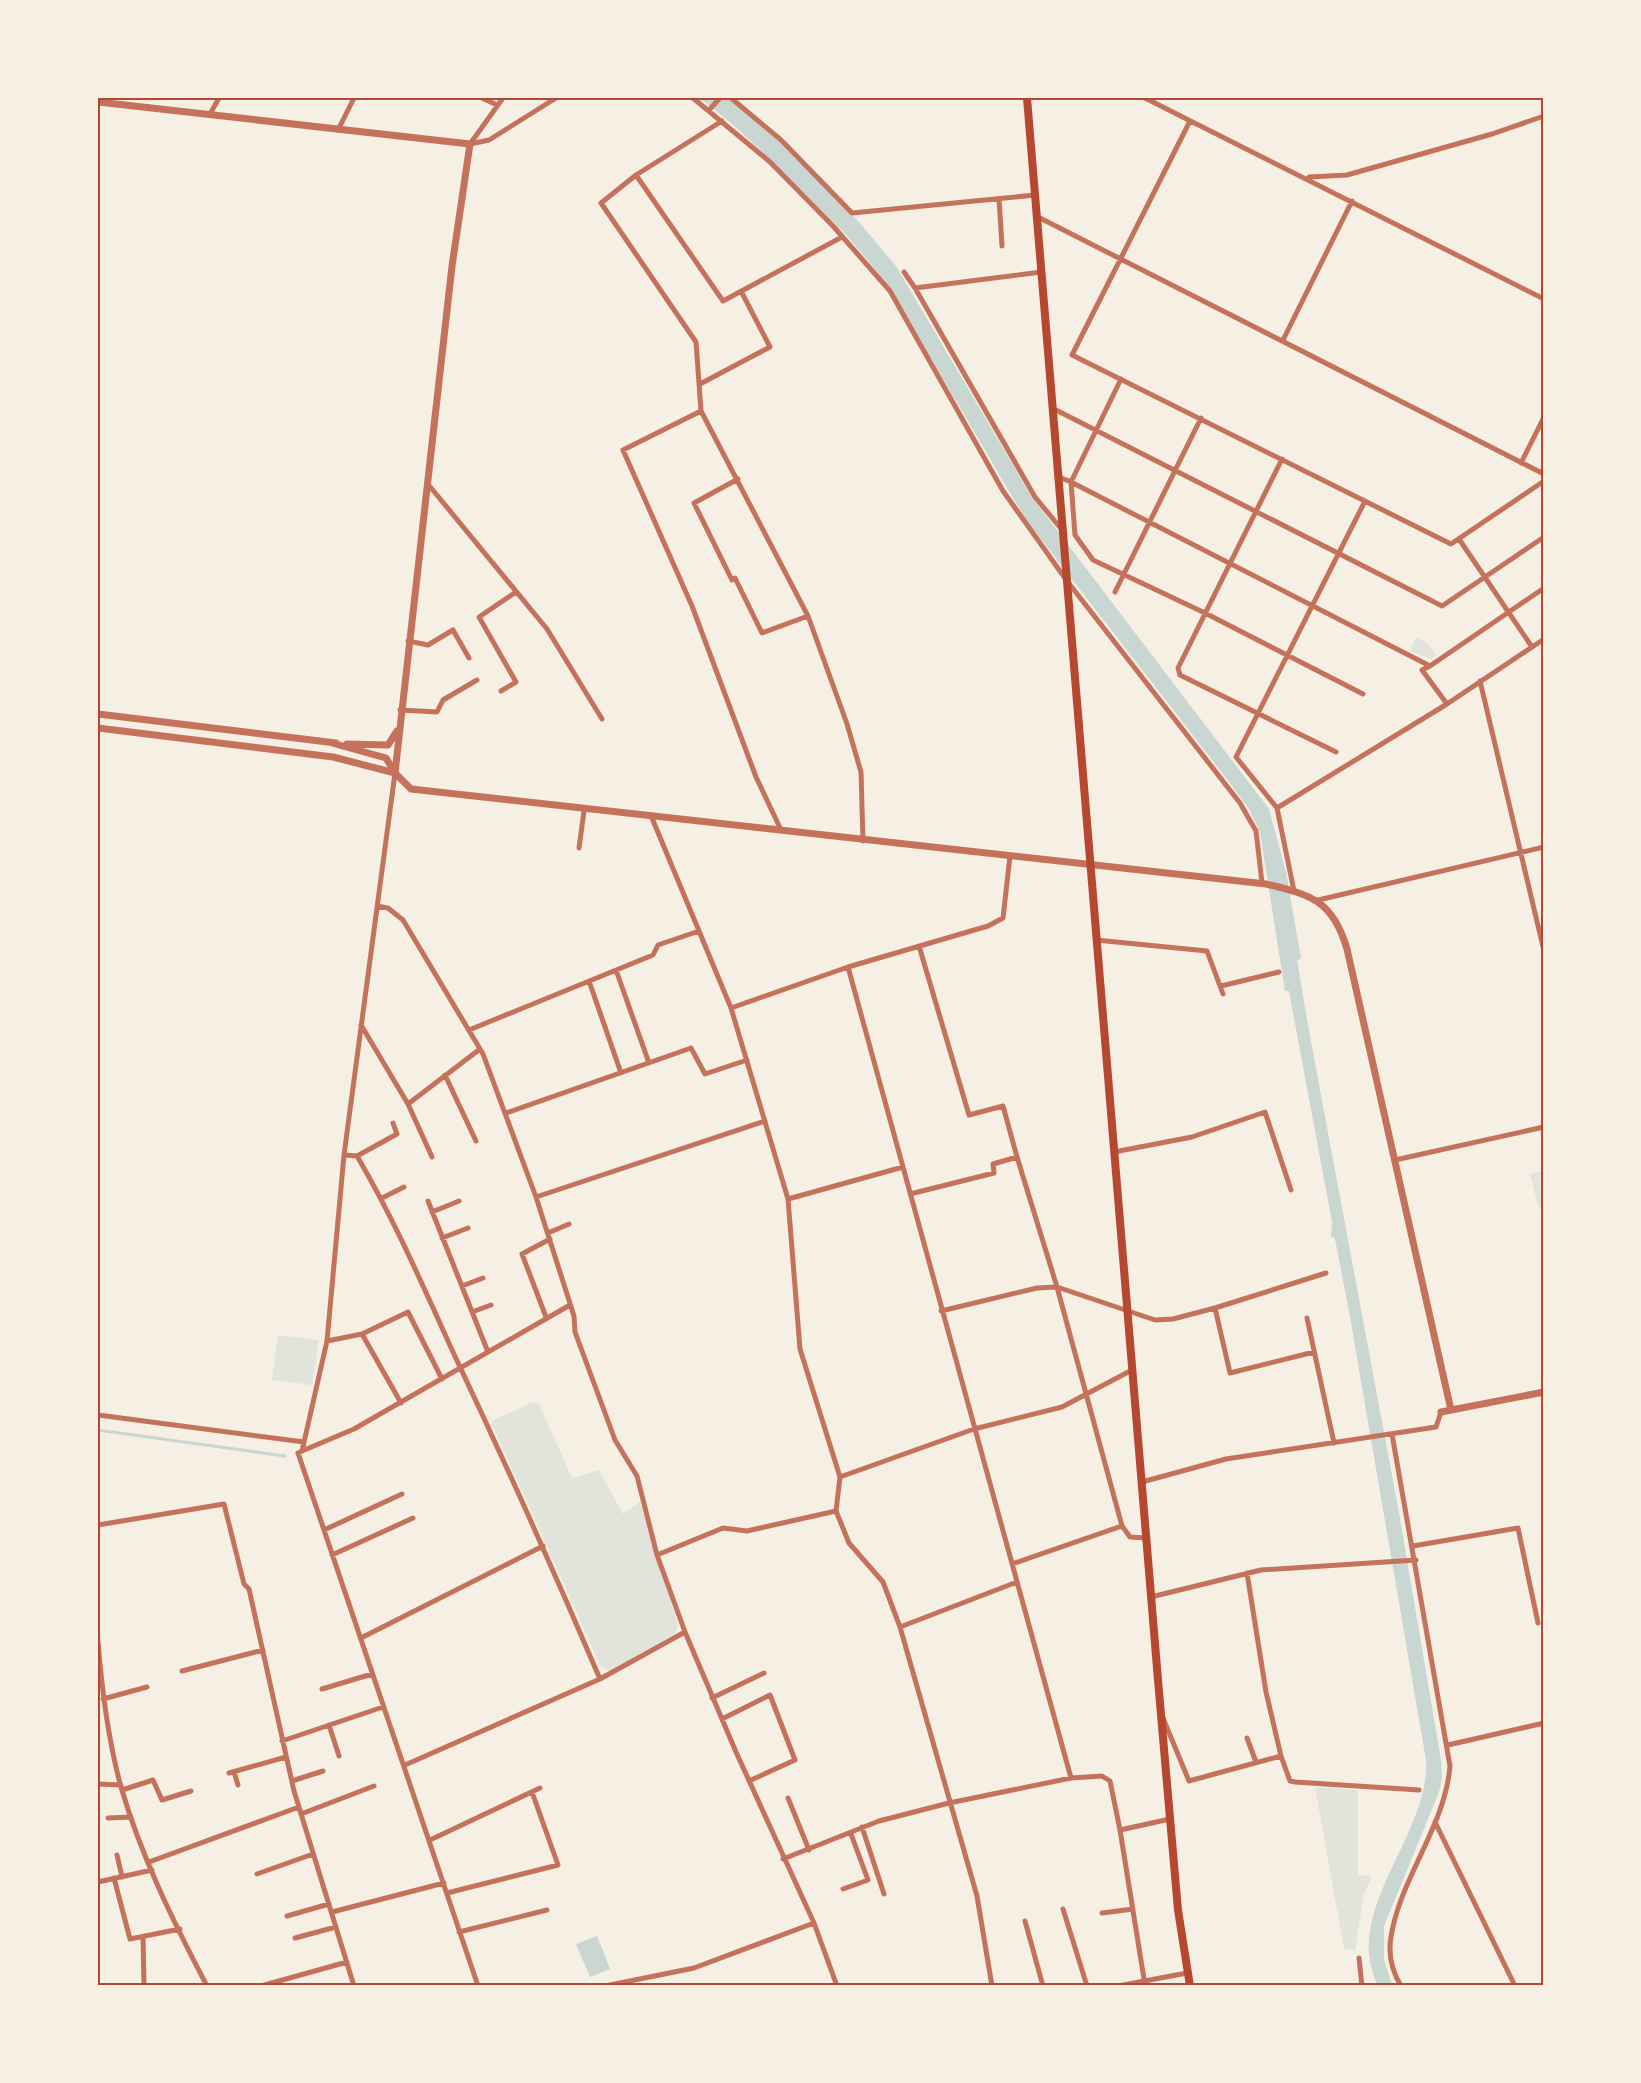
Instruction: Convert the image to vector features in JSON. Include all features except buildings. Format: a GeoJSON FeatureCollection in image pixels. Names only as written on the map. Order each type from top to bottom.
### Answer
{"type":"FeatureCollection","features":[{"type":"Feature","properties":{"kind":"main road"},"geometry":{"type":"LineString","coordinates":[[1027,98],[1054,409],[1062,531],[1079,706],[1089,866],[1129,1310],[1132,1370],[1170,1819],[1190,1986]]}},
{"type":"Feature","properties":{"kind":"street"},"geometry":{"type":"LineString","coordinates":[[131,106],[135,98]]}},
{"type":"Feature","properties":{"kind":"street"},"geometry":{"type":"LineString","coordinates":[[210,114],[219,98]]}},
{"type":"Feature","properties":{"kind":"street"},"geometry":{"type":"LineString","coordinates":[[338,130],[354,98]]}},
{"type":"Feature","properties":{"kind":"street"},"geometry":{"type":"LineString","coordinates":[[482,98],[497,105]]}},
{"type":"Feature","properties":{"kind":"street"},"geometry":{"type":"LineString","coordinates":[[302,1451],[327,1341],[344,1155],[395,773],[400,710],[452,266],[470,144],[503,98]]}},
{"type":"Feature","properties":{"kind":"street"},"geometry":{"type":"LineString","coordinates":[[98,102],[470,144],[489,140],[556,98]]}},
{"type":"Feature","properties":{"kind":"street"},"geometry":{"type":"LineString","coordinates":[[693,98],[770,162],[843,237],[890,291],[1003,491],[1067,581],[1240,803],[1256,831],[1264,884]]}},
{"type":"Feature","properties":{"kind":"street"},"geometry":{"type":"LineString","coordinates":[[709,110],[720,98]]}},
{"type":"Feature","properties":{"kind":"street"},"geometry":{"type":"LineString","coordinates":[[731,98],[781,140],[852,213],[1035,195]]}},
{"type":"Feature","properties":{"kind":"street"},"geometry":{"type":"LineString","coordinates":[[1145,98],[1308,177],[1544,299]]}},
{"type":"Feature","properties":{"kind":"street"},"geometry":{"type":"LineString","coordinates":[[1308,177],[1347,175],[1492,134],[1544,116]]}},
{"type":"Feature","properties":{"kind":"street"},"geometry":{"type":"LineString","coordinates":[[722,121],[636,175],[601,203],[696,342],[701,411],[808,616],[861,772],[863,841]]}},
{"type":"Feature","properties":{"kind":"street"},"geometry":{"type":"LineString","coordinates":[[1190,121],[1072,355],[1451,544],[1544,481]]}},
{"type":"Feature","properties":{"kind":"street"},"geometry":{"type":"LineString","coordinates":[[636,175],[723,301],[843,237]]}},
{"type":"Feature","properties":{"kind":"street"},"geometry":{"type":"LineString","coordinates":[[999,199],[1002,246]]}},
{"type":"Feature","properties":{"kind":"street"},"geometry":{"type":"LineString","coordinates":[[1283,340],[1352,201]]}},
{"type":"Feature","properties":{"kind":"street"},"geometry":{"type":"LineString","coordinates":[[1036,216],[1544,474]]}},
{"type":"Feature","properties":{"kind":"street"},"geometry":{"type":"LineString","coordinates":[[904,272],[1035,497],[1062,531]]}},
{"type":"Feature","properties":{"kind":"street"},"geometry":{"type":"LineString","coordinates":[[915,288],[1041,272]]}},
{"type":"Feature","properties":{"kind":"street"},"geometry":{"type":"LineString","coordinates":[[700,384],[770,347],[741,291]]}},
{"type":"Feature","properties":{"kind":"street"},"geometry":{"type":"LineString","coordinates":[[1121,379],[1071,482],[1075,535],[1093,560],[1205,613],[1364,694]]}},
{"type":"Feature","properties":{"kind":"street"},"geometry":{"type":"LineString","coordinates":[[1054,409],[1442,606],[1544,537]]}},
{"type":"Feature","properties":{"kind":"street"},"geometry":{"type":"LineString","coordinates":[[701,411],[623,450],[693,606],[756,777],[781,830]]}},
{"type":"Feature","properties":{"kind":"street"},"geometry":{"type":"LineString","coordinates":[[1521,463],[1544,417]]}},
{"type":"Feature","properties":{"kind":"street"},"geometry":{"type":"LineString","coordinates":[[1114,592],[1202,418]]}},
{"type":"Feature","properties":{"kind":"street"},"geometry":{"type":"LineString","coordinates":[[1282,459],[1178,668],[1180,675],[1336,752]]}},
{"type":"Feature","properties":{"kind":"street"},"geometry":{"type":"LineString","coordinates":[[1059,477],[1430,666]]}},
{"type":"Feature","properties":{"kind":"street"},"geometry":{"type":"LineString","coordinates":[[738,479],[694,503],[762,633],[808,616]]}},
{"type":"Feature","properties":{"kind":"street"},"geometry":{"type":"LineString","coordinates":[[427,483],[547,629],[602,719]]}},
{"type":"Feature","properties":{"kind":"street"},"geometry":{"type":"LineString","coordinates":[[1292,891],[1276,808],[1236,757],[1365,501]]}},
{"type":"Feature","properties":{"kind":"street"},"geometry":{"type":"LineString","coordinates":[[1459,539],[1532,647]]}},
{"type":"Feature","properties":{"kind":"street"},"geometry":{"type":"LineString","coordinates":[[1447,704],[1422,670],[1544,588]]}},
{"type":"Feature","properties":{"kind":"street"},"geometry":{"type":"LineString","coordinates":[[501,691],[516,682],[479,617],[516,592]]}},
{"type":"Feature","properties":{"kind":"street"},"geometry":{"type":"LineString","coordinates":[[408,641],[428,645],[453,630],[469,658]]}},
{"type":"Feature","properties":{"kind":"street"},"geometry":{"type":"LineString","coordinates":[[1276,808],[1447,704],[1544,639]]}},
{"type":"Feature","properties":{"kind":"street"},"geometry":{"type":"LineString","coordinates":[[400,710],[437,712],[443,700],[477,680]]}},
{"type":"Feature","properties":{"kind":"street"},"geometry":{"type":"LineString","coordinates":[[1480,681],[1520,852],[1541,930],[1544,951]]}},
{"type":"Feature","properties":{"kind":"street"},"geometry":{"type":"LineString","coordinates":[[98,714],[332,743],[388,745],[398,730]]}},
{"type":"Feature","properties":{"kind":"street"},"geometry":{"type":"LineString","coordinates":[[98,728],[333,757],[395,773]]}},
{"type":"Feature","properties":{"kind":"street"},"geometry":{"type":"LineString","coordinates":[[332,743],[386,758],[395,773],[411,789],[584,811],[781,830],[863,841],[1264,884],[1292,891],[1328,909],[1340,925],[1452,1410]]}},
{"type":"Feature","properties":{"kind":"street"},"geometry":{"type":"LineString","coordinates":[[579,848],[584,811]]}},
{"type":"Feature","properties":{"kind":"street"},"geometry":{"type":"LineString","coordinates":[[652,818],[731,1008],[788,1199],[800,1349],[840,1477],[836,1511],[849,1543],[884,1582],[900,1627],[977,1896],[992,1986]]}},
{"type":"Feature","properties":{"kind":"street"},"geometry":{"type":"LineString","coordinates":[[1314,901],[1544,847]]}},
{"type":"Feature","properties":{"kind":"street"},"geometry":{"type":"LineString","coordinates":[[731,1008],[848,968],[988,926],[1003,918],[1010,856]]}},
{"type":"Feature","properties":{"kind":"street"},"geometry":{"type":"LineString","coordinates":[[377,906],[388,908],[404,920],[480,1049],[536,1197],[574,1316],[575,1332],[615,1440],[637,1476],[657,1555],[685,1632],[748,1781],[814,1923],[837,1986]]}},
{"type":"Feature","properties":{"kind":"street"},"geometry":{"type":"LineString","coordinates":[[470,1030],[653,955],[658,945],[699,930]]}},
{"type":"Feature","properties":{"kind":"street"},"geometry":{"type":"LineString","coordinates":[[1096,940],[1207,951],[1224,994]]}},
{"type":"Feature","properties":{"kind":"street"},"geometry":{"type":"LineString","coordinates":[[920,946],[969,1115],[1004,1106],[1017,1157],[1057,1287],[1122,1526],[1131,1537],[1147,1538]]}},
{"type":"Feature","properties":{"kind":"street"},"geometry":{"type":"LineString","coordinates":[[848,968],[1071,1778]]}},
{"type":"Feature","properties":{"kind":"street"},"geometry":{"type":"LineString","coordinates":[[616,970],[649,1063]]}},
{"type":"Feature","properties":{"kind":"street"},"geometry":{"type":"LineString","coordinates":[[1221,986],[1279,972]]}},
{"type":"Feature","properties":{"kind":"street"},"geometry":{"type":"LineString","coordinates":[[589,981],[621,1073]]}},
{"type":"Feature","properties":{"kind":"street"},"geometry":{"type":"LineString","coordinates":[[361,1025],[408,1104],[432,1157]]}},
{"type":"Feature","properties":{"kind":"street"},"geometry":{"type":"LineString","coordinates":[[506,1113],[691,1048],[705,1074],[747,1060]]}},
{"type":"Feature","properties":{"kind":"street"},"geometry":{"type":"LineString","coordinates":[[408,1104],[480,1049]]}},
{"type":"Feature","properties":{"kind":"street"},"geometry":{"type":"LineString","coordinates":[[445,1075],[476,1142]]}},
{"type":"Feature","properties":{"kind":"street"},"geometry":{"type":"LineString","coordinates":[[1114,1152],[1192,1137],[1265,1112],[1291,1190]]}},
{"type":"Feature","properties":{"kind":"street"},"geometry":{"type":"LineString","coordinates":[[536,1197],[765,1121]]}},
{"type":"Feature","properties":{"kind":"street"},"geometry":{"type":"LineString","coordinates":[[344,1155],[357,1156],[398,1134],[393,1123]]}},
{"type":"Feature","properties":{"kind":"street"},"geometry":{"type":"LineString","coordinates":[[1395,1160],[1544,1127]]}},
{"type":"Feature","properties":{"kind":"street"},"geometry":{"type":"LineString","coordinates":[[357,1156],[382,1198],[462,1370],[543,1546],[600,1679]]}},
{"type":"Feature","properties":{"kind":"street"},"geometry":{"type":"LineString","coordinates":[[910,1194],[994,1173],[993,1164],[1017,1157]]}},
{"type":"Feature","properties":{"kind":"street"},"geometry":{"type":"LineString","coordinates":[[788,1199],[903,1167]]}},
{"type":"Feature","properties":{"kind":"street"},"geometry":{"type":"LineString","coordinates":[[382,1198],[404,1187]]}},
{"type":"Feature","properties":{"kind":"street"},"geometry":{"type":"LineString","coordinates":[[428,1201],[488,1352]]}},
{"type":"Feature","properties":{"kind":"street"},"geometry":{"type":"LineString","coordinates":[[432,1212],[459,1201]]}},
{"type":"Feature","properties":{"kind":"street"},"geometry":{"type":"LineString","coordinates":[[546,1317],[522,1254],[569,1224]]}},
{"type":"Feature","properties":{"kind":"street"},"geometry":{"type":"LineString","coordinates":[[442,1238],[468,1228]]}},
{"type":"Feature","properties":{"kind":"street"},"geometry":{"type":"LineString","coordinates":[[942,1311],[1037,1288],[1057,1287],[1155,1320],[1173,1319],[1326,1273]]}},
{"type":"Feature","properties":{"kind":"street"},"geometry":{"type":"LineString","coordinates":[[462,1286],[483,1278]]}},
{"type":"Feature","properties":{"kind":"street"},"geometry":{"type":"LineString","coordinates":[[472,1312],[491,1305]]}},
{"type":"Feature","properties":{"kind":"street"},"geometry":{"type":"LineString","coordinates":[[478,1986],[298,1453],[354,1429],[462,1370],[546,1317],[570,1305]]}},
{"type":"Feature","properties":{"kind":"street"},"geometry":{"type":"LineString","coordinates":[[1215,1308],[1230,1373],[1314,1352]]}},
{"type":"Feature","properties":{"kind":"street"},"geometry":{"type":"LineString","coordinates":[[327,1341],[362,1334],[408,1312],[442,1379]]}},
{"type":"Feature","properties":{"kind":"street"},"geometry":{"type":"LineString","coordinates":[[1307,1318],[1334,1443]]}},
{"type":"Feature","properties":{"kind":"street"},"geometry":{"type":"LineString","coordinates":[[362,1334],[400,1403]]}},
{"type":"Feature","properties":{"kind":"street"},"geometry":{"type":"LineString","coordinates":[[840,1477],[974,1429],[1062,1407],[1132,1370]]}},
{"type":"Feature","properties":{"kind":"street"},"geometry":{"type":"LineString","coordinates":[[1142,1482],[1226,1459],[1436,1427],[1441,1412],[1544,1392]]}},
{"type":"Feature","properties":{"kind":"street"},"geometry":{"type":"LineString","coordinates":[[98,1415],[304,1442]]}},
{"type":"Feature","properties":{"kind":"street"},"geometry":{"type":"LineString","coordinates":[[1391,1434],[1448,1745],[1449,1782],[1401,1903],[1390,1940],[1393,1972],[1401,1986]]}},
{"type":"Feature","properties":{"kind":"street"},"geometry":{"type":"LineString","coordinates":[[324,1530],[402,1494]]}},
{"type":"Feature","properties":{"kind":"street"},"geometry":{"type":"LineString","coordinates":[[98,1525],[224,1504],[263,1650],[292,1781],[354,1986]]}},
{"type":"Feature","properties":{"kind":"street"},"geometry":{"type":"LineString","coordinates":[[657,1555],[723,1527],[747,1531],[836,1511]]}},
{"type":"Feature","properties":{"kind":"street"},"geometry":{"type":"LineString","coordinates":[[332,1555],[413,1518]]}},
{"type":"Feature","properties":{"kind":"street"},"geometry":{"type":"LineString","coordinates":[[1012,1564],[1122,1526]]}},
{"type":"Feature","properties":{"kind":"street"},"geometry":{"type":"LineString","coordinates":[[1413,1546],[1518,1528],[1538,1623]]}},
{"type":"Feature","properties":{"kind":"street"},"geometry":{"type":"LineString","coordinates":[[361,1638],[543,1546]]}},
{"type":"Feature","properties":{"kind":"street"},"geometry":{"type":"LineString","coordinates":[[1151,1597],[1261,1570],[1413,1560]]}},
{"type":"Feature","properties":{"kind":"street"},"geometry":{"type":"LineString","coordinates":[[1247,1573],[1266,1692],[1281,1756],[1290,1780],[1419,1790]]}},
{"type":"Feature","properties":{"kind":"street"},"geometry":{"type":"LineString","coordinates":[[900,1627],[1017,1582]]}},
{"type":"Feature","properties":{"kind":"street"},"geometry":{"type":"LineString","coordinates":[[405,1765],[600,1679],[685,1632]]}},
{"type":"Feature","properties":{"kind":"street"},"geometry":{"type":"LineString","coordinates":[[98,1642],[103,1699],[121,1787],[148,1862],[207,1986]]}},
{"type":"Feature","properties":{"kind":"street"},"geometry":{"type":"LineString","coordinates":[[182,1671],[263,1650]]}},
{"type":"Feature","properties":{"kind":"street"},"geometry":{"type":"LineString","coordinates":[[712,1698],[764,1672]]}},
{"type":"Feature","properties":{"kind":"street"},"geometry":{"type":"LineString","coordinates":[[322,1689],[372,1674]]}},
{"type":"Feature","properties":{"kind":"street"},"geometry":{"type":"LineString","coordinates":[[103,1699],[147,1687]]}},
{"type":"Feature","properties":{"kind":"street"},"geometry":{"type":"LineString","coordinates":[[722,1719],[770,1695],[795,1760],[748,1781]]}},
{"type":"Feature","properties":{"kind":"street"},"geometry":{"type":"LineString","coordinates":[[282,1741],[383,1707]]}},
{"type":"Feature","properties":{"kind":"street"},"geometry":{"type":"LineString","coordinates":[[1162,1714],[1189,1781],[1281,1756]]}},
{"type":"Feature","properties":{"kind":"street"},"geometry":{"type":"LineString","coordinates":[[1448,1745],[1544,1723]]}},
{"type":"Feature","properties":{"kind":"street"},"geometry":{"type":"LineString","coordinates":[[329,1725],[339,1756]]}},
{"type":"Feature","properties":{"kind":"street"},"geometry":{"type":"LineString","coordinates":[[1247,1738],[1256,1762]]}},
{"type":"Feature","properties":{"kind":"street"},"geometry":{"type":"LineString","coordinates":[[238,1785],[231,1772],[286,1757]]}},
{"type":"Feature","properties":{"kind":"street"},"geometry":{"type":"LineString","coordinates":[[292,1781],[323,1771]]}},
{"type":"Feature","properties":{"kind":"street"},"geometry":{"type":"LineString","coordinates":[[783,1859],[851,1834],[862,1827],[949,1803],[1071,1778],[1102,1776],[1110,1781],[1144,1979]]}},
{"type":"Feature","properties":{"kind":"street"},"geometry":{"type":"LineString","coordinates":[[98,1784],[121,1787],[153,1780],[162,1800],[191,1791]]}},
{"type":"Feature","properties":{"kind":"street"},"geometry":{"type":"LineString","coordinates":[[148,1862],[374,1786]]}},
{"type":"Feature","properties":{"kind":"street"},"geometry":{"type":"LineString","coordinates":[[429,1840],[540,1788]]}},
{"type":"Feature","properties":{"kind":"street"},"geometry":{"type":"LineString","coordinates":[[447,1893],[558,1865],[532,1792]]}},
{"type":"Feature","properties":{"kind":"street"},"geometry":{"type":"LineString","coordinates":[[788,1798],[809,1850]]}},
{"type":"Feature","properties":{"kind":"street"},"geometry":{"type":"LineString","coordinates":[[108,1818],[131,1817]]}},
{"type":"Feature","properties":{"kind":"street"},"geometry":{"type":"LineString","coordinates":[[1120,1830],[1170,1819]]}},
{"type":"Feature","properties":{"kind":"street"},"geometry":{"type":"LineString","coordinates":[[1435,1822],[1515,1986]]}},
{"type":"Feature","properties":{"kind":"street"},"geometry":{"type":"LineString","coordinates":[[862,1827],[884,1894]]}},
{"type":"Feature","properties":{"kind":"street"},"geometry":{"type":"LineString","coordinates":[[843,1889],[868,1880],[851,1834]]}},
{"type":"Feature","properties":{"kind":"street"},"geometry":{"type":"LineString","coordinates":[[257,1874],[313,1854]]}},
{"type":"Feature","properties":{"kind":"street"},"geometry":{"type":"LineString","coordinates":[[117,1855],[122,1876]]}},
{"type":"Feature","properties":{"kind":"street"},"geometry":{"type":"LineString","coordinates":[[98,1882],[152,1870]]}},
{"type":"Feature","properties":{"kind":"street"},"geometry":{"type":"LineString","coordinates":[[114,1878],[130,1939],[180,1929]]}},
{"type":"Feature","properties":{"kind":"street"},"geometry":{"type":"LineString","coordinates":[[332,1912],[444,1883]]}},
{"type":"Feature","properties":{"kind":"street"},"geometry":{"type":"LineString","coordinates":[[287,1916],[329,1904]]}},
{"type":"Feature","properties":{"kind":"street"},"geometry":{"type":"LineString","coordinates":[[1063,1909],[1087,1986]]}},
{"type":"Feature","properties":{"kind":"street"},"geometry":{"type":"LineString","coordinates":[[1102,1913],[1133,1909]]}},
{"type":"Feature","properties":{"kind":"street"},"geometry":{"type":"LineString","coordinates":[[459,1932],[547,1910]]}},
{"type":"Feature","properties":{"kind":"street"},"geometry":{"type":"LineString","coordinates":[[1024,1922],[1043,1986]]}},
{"type":"Feature","properties":{"kind":"street"},"geometry":{"type":"LineString","coordinates":[[605,1986],[694,1968],[814,1923]]}},
{"type":"Feature","properties":{"kind":"street"},"geometry":{"type":"LineString","coordinates":[[295,1938],[336,1927]]}},
{"type":"Feature","properties":{"kind":"street"},"geometry":{"type":"LineString","coordinates":[[142,1937],[144,1986]]}},
{"type":"Feature","properties":{"kind":"street"},"geometry":{"type":"LineString","coordinates":[[1359,1958],[1362,1986]]}},
{"type":"Feature","properties":{"kind":"street"},"geometry":{"type":"LineString","coordinates":[[261,1986],[347,1962]]}},
{"type":"Feature","properties":{"kind":"street"},"geometry":{"type":"LineString","coordinates":[[1118,1986],[1144,1979],[1187,1973]]}},
{"type":"Feature","properties":{"kind":"shaded area"},"geometry":{"type":"Polygon","coordinates":[[[700,98],[727,98],[738,106],[778,141],[858,221],[896,266],[1031,496],[1269,809],[1286,872],[1301,959],[1297,960],[1307,1020],[1399,1513],[1441,1760],[1442,1779],[1439,1792],[1384,1926],[1384,1960],[1392,1985],[1378,1985],[1369,1957],[1370,1929],[1378,1901],[1415,1816],[1424,1788],[1426,1760],[1349,1311],[1335,1239],[1331,1236],[1332,1222],[1289,991],[1285,991],[1260,832],[1249,809],[1223,774],[1026,520],[888,285],[848,237],[796,185],[738,129],[700,98]]]}},
{"type":"Feature","properties":{"kind":"shaded area"},"geometry":{"type":"Polygon","coordinates":[[[1416,637],[1426,642],[1437,656],[1431,659],[1410,651],[1416,637]]]}},
{"type":"Feature","properties":{"kind":"shaded area"},"geometry":{"type":"Polygon","coordinates":[[[1543,1171],[1543,1208],[1539,1209],[1530,1174],[1543,1171]]]}},
{"type":"Feature","properties":{"kind":"shaded area"},"geometry":{"type":"Polygon","coordinates":[[[278,1335],[319,1340],[312,1385],[272,1380],[278,1335]]]}},
{"type":"Feature","properties":{"kind":"shaded area"},"geometry":{"type":"Polygon","coordinates":[[[533,1402],[539,1404],[572,1478],[599,1470],[623,1514],[640,1502],[678,1625],[675,1634],[609,1671],[601,1667],[492,1424],[494,1420],[533,1402]]]}},
{"type":"Feature","properties":{"kind":"shaded area"},"geometry":{"type":"Polygon","coordinates":[[[1315,1787],[1358,1790],[1358,1875],[1372,1876],[1364,1894],[1355,1951],[1344,1949],[1315,1787]]]}},
{"type":"Feature","properties":{"kind":"shaded area"},"geometry":{"type":"Polygon","coordinates":[[[597,1936],[610,1969],[590,1977],[576,1944],[597,1936]]]}},
{"type":"Feature","properties":{"kind":"waterway"},"geometry":{"type":"LineString","coordinates":[[98,1430],[285,1456]]}}]}
